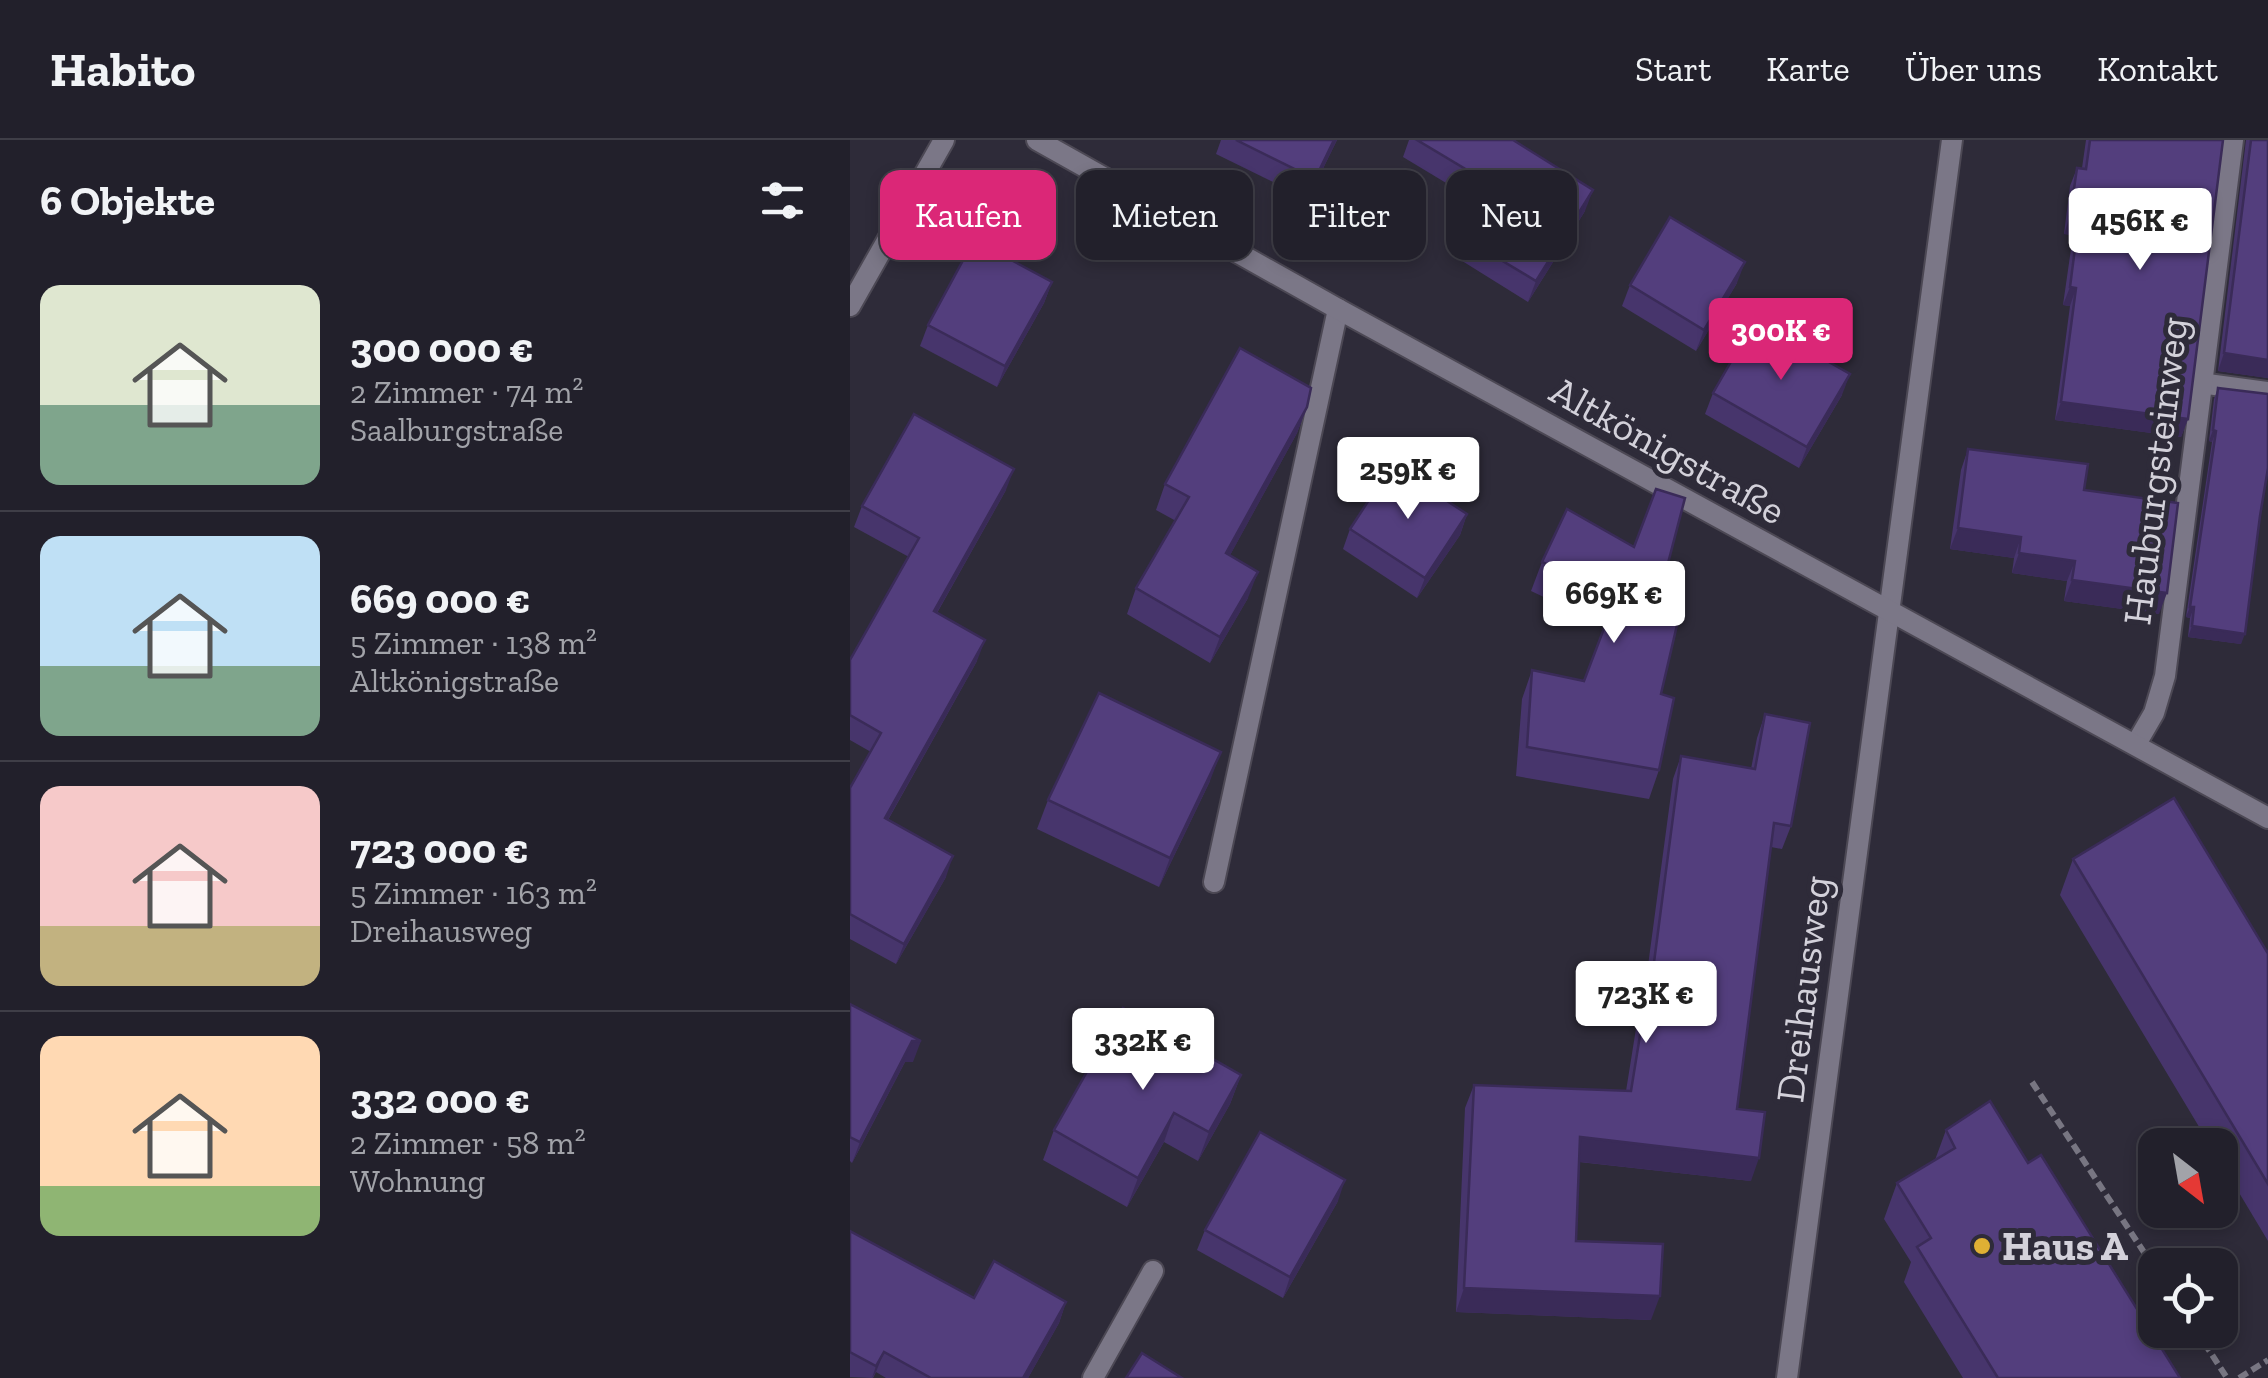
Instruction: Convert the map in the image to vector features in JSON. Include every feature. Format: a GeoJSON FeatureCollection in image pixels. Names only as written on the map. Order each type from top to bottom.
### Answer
{"type":"FeatureCollection","features":[{"type":"Feature","properties":{"kind":"street"},"geometry":{"type":"LineString","coordinates":[[850,306],[944,140]]}},
{"type":"Feature","properties":{"kind":"street","name":"Altkönigstraße"},"geometry":{"type":"LineString","coordinates":[[1037,140],[2268,818]]}},
{"type":"Feature","properties":{"kind":"street","name":"Dreihausweg"},"geometry":{"type":"LineString","coordinates":[[1787,1378],[1952,140]]}},
{"type":"Feature","properties":{"kind":"street","name":"Hauburgsteinweg"},"geometry":{"type":"LineString","coordinates":[[2136,744],[2154,713],[2165,676],[2232,140]]}},
{"type":"Feature","properties":{"kind":"street"},"geometry":{"type":"LineString","coordinates":[[1214,882],[1338,309]]}},
{"type":"Feature","properties":{"kind":"street"},"geometry":{"type":"LineString","coordinates":[[2200,383],[2268,392]]}},
{"type":"Feature","properties":{"kind":"street"},"geometry":{"type":"LineString","coordinates":[[1093,1378],[1153,1270]]}},
{"type":"Feature","properties":{"kind":"path"},"geometry":{"type":"LineString","coordinates":[[2032,1082],[2142,1248]]}},
{"type":"Feature","properties":{"kind":"path"},"geometry":{"type":"LineString","coordinates":[[2208,1348],[2227,1378]]}},
{"type":"Feature","properties":{"kind":"path"},"geometry":{"type":"LineString","coordinates":[[2239,1378],[2268,1360]]}},
{"type":"Feature","properties":{"kind":"building"},"geometry":{"type":"Polygon","coordinates":[[[1236,140],[1334,140],[1319,170],[1297,170],[1236,140]]]}},
{"type":"Feature","properties":{"kind":"building"},"geometry":{"type":"Polygon","coordinates":[[[1417,140],[1513,140],[1561,170],[1467,170],[1417,140]]]}},
{"type":"Feature","properties":{"kind":"building"},"geometry":{"type":"Polygon","coordinates":[[[2090,140],[2223,140],[2188,419],[2061,402],[2076,288],[2070,287],[2079,217],[2070,216],[2077,168],[2086,169],[2090,140]]]}},
{"type":"Feature","properties":{"kind":"building"},"geometry":{"type":"Polygon","coordinates":[[[2251,140],[2268,140],[2268,360],[2224,353],[2251,140]]]}},
{"type":"Feature","properties":{"kind":"building"},"geometry":{"type":"Polygon","coordinates":[[[1577,180],[1593,190],[1577,216],[1577,180]]]}},
{"type":"Feature","properties":{"kind":"building"},"geometry":{"type":"Polygon","coordinates":[[[1670,217],[1745,262],[1704,330],[1630,285],[1670,217]]]}},
{"type":"Feature","properties":{"kind":"building"},"geometry":{"type":"Polygon","coordinates":[[[963,260],[1011,260],[1052,282],[1005,366],[928,325],[963,260]]]}},
{"type":"Feature","properties":{"kind":"building"},"geometry":{"type":"Polygon","coordinates":[[[1501,260],[1549,260],[1536,281],[1501,260]]]}},
{"type":"Feature","properties":{"kind":"building"},"geometry":{"type":"Polygon","coordinates":[[[1755,320],[1850,374],[1807,447],[1713,393],[1755,320]]]}},
{"type":"Feature","properties":{"kind":"building"},"geometry":{"type":"Polygon","coordinates":[[[1240,348],[1311,388],[1307,407],[1226,553],[1258,572],[1220,637],[1136,588],[1189,497],[1165,484],[1240,348]]]}},
{"type":"Feature","properties":{"kind":"building"},"geometry":{"type":"Polygon","coordinates":[[[2218,388],[2268,394],[2268,468],[2245,634],[2192,626],[2194,607],[2190,607],[2216,431],[2213,430],[2218,388]]]}},
{"type":"Feature","properties":{"kind":"building"},"geometry":{"type":"Polygon","coordinates":[[[914,414],[1014,469],[934,611],[985,640],[885,818],[953,856],[904,944],[850,914],[850,788],[881,733],[850,715],[850,660],[919,538],[862,506],[914,414]]]}},
{"type":"Feature","properties":{"kind":"building"},"geometry":{"type":"Polygon","coordinates":[[[1968,449],[2088,464],[2084,490],[2178,503],[2167,593],[2072,580],[2075,561],[2019,553],[2021,537],[1958,528],[1968,449]]]}},
{"type":"Feature","properties":{"kind":"building"},"geometry":{"type":"Polygon","coordinates":[[[1392,465],[1467,514],[1425,578],[1350,529],[1392,465]]]}},
{"type":"Feature","properties":{"kind":"building"},"geometry":{"type":"Polygon","coordinates":[[[1656,489],[1685,498],[1654,617],[1677,625],[1661,694],[1674,698],[1659,770],[1527,747],[1532,670],[1584,681],[1616,597],[1542,562],[1567,509],[1634,547],[1656,489]]]}},
{"type":"Feature","properties":{"kind":"building"},"geometry":{"type":"Polygon","coordinates":[[[1099,693],[1221,752],[1170,858],[1048,800],[1099,693]]]}},
{"type":"Feature","properties":{"kind":"building"},"geometry":{"type":"Polygon","coordinates":[[[1765,714],[1810,723],[1791,826],[1774,823],[1737,1109],[1765,1112],[1759,1158],[1580,1137],[1576,1241],[1663,1244],[1660,1296],[1464,1288],[1474,1085],[1631,1091],[1647,992],[1650,993],[1681,756],[1755,769],[1765,714]]]}},
{"type":"Feature","properties":{"kind":"building"},"geometry":{"type":"Polygon","coordinates":[[[2174,798],[2268,951],[2268,1184],[2238,1128],[2234,1128],[2073,859],[2174,798]]]}},
{"type":"Feature","properties":{"kind":"building"},"geometry":{"type":"Polygon","coordinates":[[[850,1004],[921,1041],[912,1041],[860,1142],[850,1137],[850,1004]]]}},
{"type":"Feature","properties":{"kind":"building"},"geometry":{"type":"Polygon","coordinates":[[[1123,1008],[1241,1075],[1209,1132],[1174,1113],[1138,1178],[1054,1130],[1123,1008]]]}},
{"type":"Feature","properties":{"kind":"building","name":"Haus A"},"geometry":{"type":"Polygon","coordinates":[[[1990,1101],[2028,1163],[2041,1155],[2138,1311],[2138,1348],[2161,1348],[2180,1378],[1998,1378],[1917,1247],[1931,1238],[1897,1183],[1955,1148],[1946,1130],[1990,1101]]]}},
{"type":"Feature","properties":{"kind":"building"},"geometry":{"type":"Polygon","coordinates":[[[1260,1132],[1345,1180],[1290,1277],[1205,1230],[1260,1132]]]}},
{"type":"Feature","properties":{"kind":"building"},"geometry":{"type":"Polygon","coordinates":[[[850,1231],[974,1298],[994,1261],[1066,1302],[1023,1378],[931,1378],[884,1352],[876,1366],[850,1352],[850,1231]]]}},
{"type":"Feature","properties":{"kind":"building"},"geometry":{"type":"Polygon","coordinates":[[[1142,1353],[1182,1378],[1126,1378],[1142,1353]]]}},
{"type":"Feature","properties":{"kind":"place","name":"Haus A"},"geometry":{"type":"Point","coordinates":[1982,1246]}}]}
